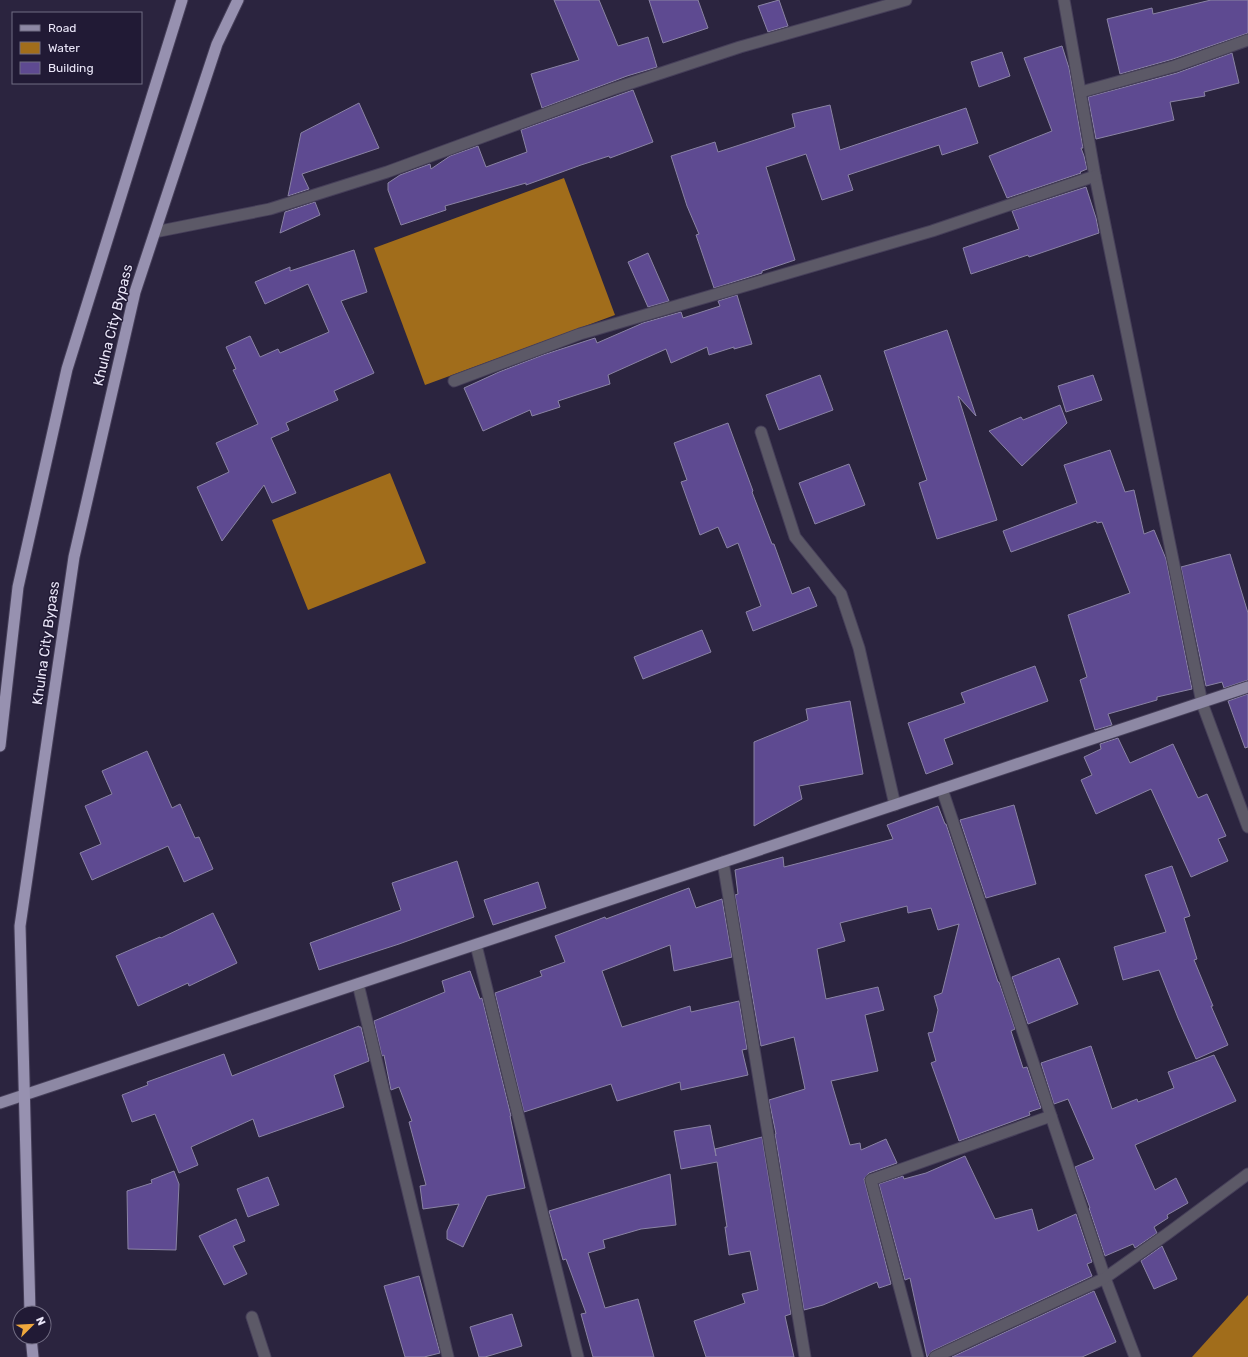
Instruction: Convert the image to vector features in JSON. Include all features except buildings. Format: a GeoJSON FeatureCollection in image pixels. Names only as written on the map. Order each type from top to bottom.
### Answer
{"type":"FeatureCollection","features":[{"type":"Feature","properties":{"kind":"highway","name":"Khulna City Bypass"},"geometry":{"type":"LineString","coordinates":[[0,746],[18,587],[67,369],[182,0]]}},
{"type":"Feature","properties":{"kind":"highway","name":"Khulna City Bypass"},"geometry":{"type":"LineString","coordinates":[[30,1305],[20,926],[74,557],[135,292],[217,44],[238,0]]}},
{"type":"Feature","properties":{"kind":"highway"},"geometry":{"type":"LineString","coordinates":[[32,1345],[33,1357]]}},
{"type":"Feature","properties":{"kind":"main road"},"geometry":{"type":"LineString","coordinates":[[0,1103],[1248,687]]}},
{"type":"Feature","properties":{"kind":"street"},"geometry":{"type":"LineString","coordinates":[[155,232],[270,208],[387,172],[613,88],[740,46],[906,0]]}},
{"type":"Feature","properties":{"kind":"street"},"geometry":{"type":"LineString","coordinates":[[1064,0],[1095,176],[1202,703],[1248,827]]}},
{"type":"Feature","properties":{"kind":"street"},"geometry":{"type":"LineString","coordinates":[[1081,92],[1175,66],[1248,40]]}},
{"type":"Feature","properties":{"kind":"street"},"geometry":{"type":"LineString","coordinates":[[454,381],[580,334],[932,231],[1095,176]]}},
{"type":"Feature","properties":{"kind":"street"},"geometry":{"type":"LineString","coordinates":[[761,432],[796,537],[841,594],[860,648],[895,805]]}},
{"type":"Feature","properties":{"kind":"street"},"geometry":{"type":"LineString","coordinates":[[942,789],[1105,1278],[1135,1357]]}},
{"type":"Feature","properties":{"kind":"street"},"geometry":{"type":"LineString","coordinates":[[723,862],[805,1357]]}},
{"type":"Feature","properties":{"kind":"street"},"geometry":{"type":"LineString","coordinates":[[476,945],[578,1357]]}},
{"type":"Feature","properties":{"kind":"street"},"geometry":{"type":"LineString","coordinates":[[358,984],[448,1357]]}},
{"type":"Feature","properties":{"kind":"street"},"geometry":{"type":"LineString","coordinates":[[918,1357],[871,1180],[1051,1116]]}},
{"type":"Feature","properties":{"kind":"street"},"geometry":{"type":"LineString","coordinates":[[935,1357],[1105,1278],[1248,1174]]}},
{"type":"Feature","properties":{"kind":"street"},"geometry":{"type":"LineString","coordinates":[[252,1317],[265,1357]]}},
{"type":"Feature","properties":{"kind":"water"},"geometry":{"type":"Polygon","coordinates":[[[564,178],[615,315],[425,385],[374,248],[564,178]]]}},
{"type":"Feature","properties":{"kind":"water"},"geometry":{"type":"Polygon","coordinates":[[[390,473],[426,563],[308,610],[272,520],[390,473]]]}},
{"type":"Feature","properties":{"kind":"water"},"geometry":{"type":"Polygon","coordinates":[[[1248,1295],[1248,1357],[1192,1357],[1248,1295]]]}}]}
